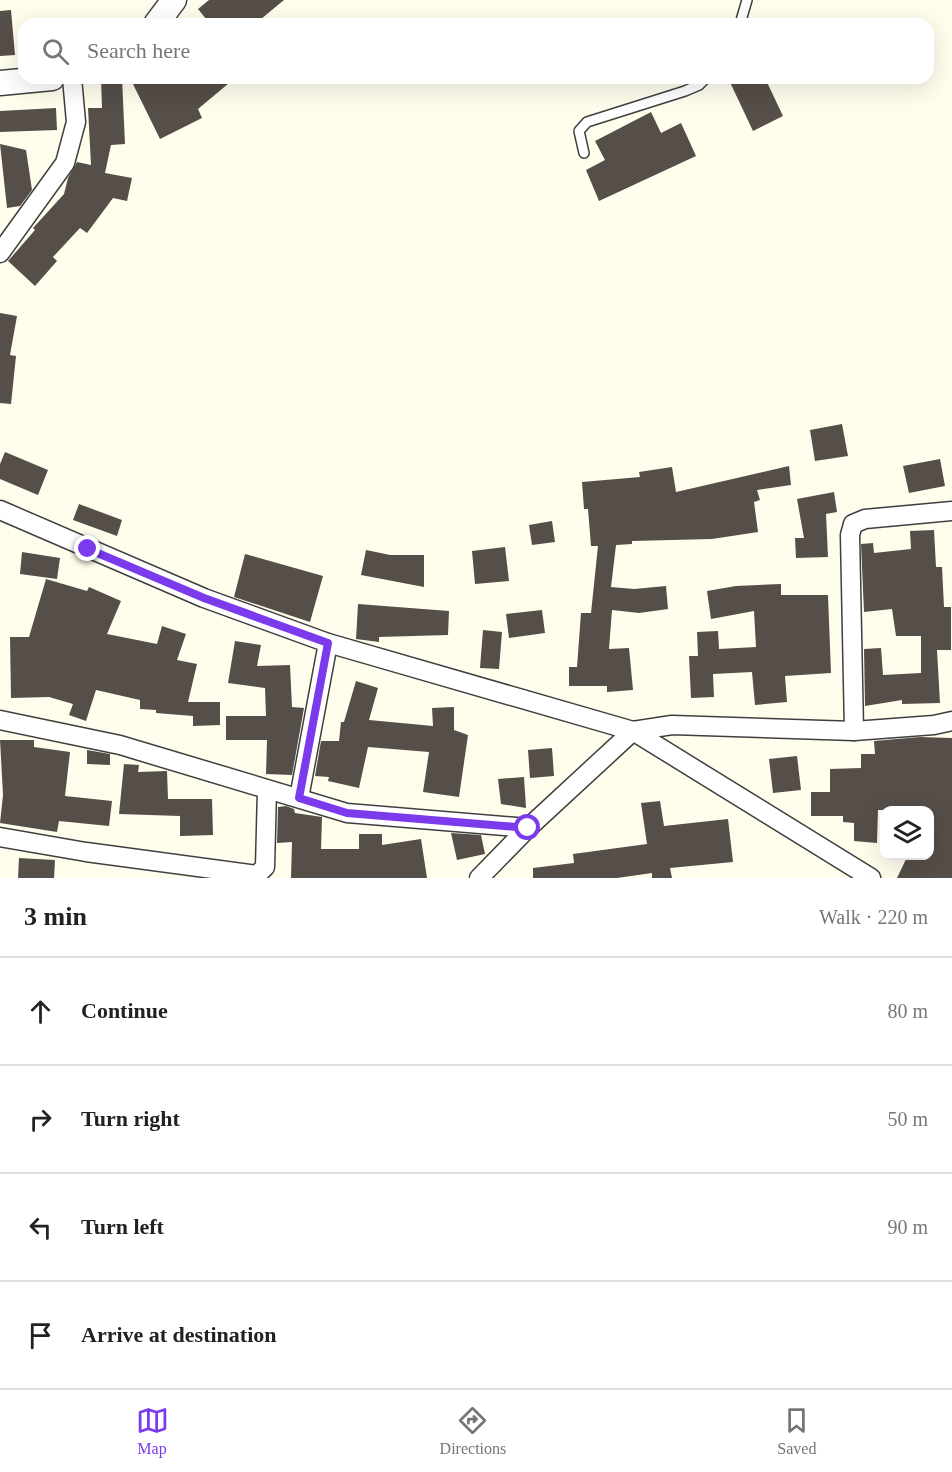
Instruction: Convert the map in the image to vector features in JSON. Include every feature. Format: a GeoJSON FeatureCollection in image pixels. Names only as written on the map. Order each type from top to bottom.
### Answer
{"type":"FeatureCollection","features":[{"type":"Feature","properties":{"kind":"street"},"geometry":{"type":"LineString","coordinates":[[160,18],[174,0]]}},
{"type":"Feature","properties":{"kind":"street"},"geometry":{"type":"LineString","coordinates":[[0,83],[18,81]]}},
{"type":"Feature","properties":{"kind":"street"},"geometry":{"type":"LineString","coordinates":[[0,253],[65,163],[76,122],[73,84]]}},
{"type":"Feature","properties":{"kind":"street"},"geometry":{"type":"LineString","coordinates":[[0,510],[204,598],[328,643],[633,731],[871,878]]}},
{"type":"Feature","properties":{"kind":"street"},"geometry":{"type":"LineString","coordinates":[[854,731],[850,535],[853,524],[865,519],[952,511]]}},
{"type":"Feature","properties":{"kind":"street"},"geometry":{"type":"LineString","coordinates":[[299,798],[328,643]]}},
{"type":"Feature","properties":{"kind":"street"},"geometry":{"type":"LineString","coordinates":[[0,720],[120,745],[347,813],[528,828]]}},
{"type":"Feature","properties":{"kind":"street"},"geometry":{"type":"LineString","coordinates":[[479,878],[528,828],[633,731],[672,724],[854,731],[934,725],[952,721]]}},
{"type":"Feature","properties":{"kind":"street"},"geometry":{"type":"LineString","coordinates":[[0,837],[171,871],[257,875],[265,867],[267,790]]}},
{"type":"Feature","properties":{"kind":"lane"},"geometry":{"type":"LineString","coordinates":[[742,18],[747,0]]}},
{"type":"Feature","properties":{"kind":"lane"},"geometry":{"type":"LineString","coordinates":[[584,153],[579,131],[587,122],[685,91],[700,84]]}},
{"type":"Feature","properties":{"kind":"building"},"geometry":{"type":"Polygon","coordinates":[[[209,0],[284,0],[262,18],[205,18],[198,9],[209,0]]]}},
{"type":"Feature","properties":{"kind":"building"},"geometry":{"type":"Polygon","coordinates":[[[11,10],[15,55],[0,56],[0,11],[11,10]]]}},
{"type":"Feature","properties":{"kind":"building"},"geometry":{"type":"Polygon","coordinates":[[[101,84],[122,84],[125,144],[111,145],[105,173],[132,178],[127,201],[113,198],[87,233],[80,228],[53,257],[57,261],[35,286],[8,261],[35,230],[33,228],[64,194],[68,178],[77,162],[91,165],[88,108],[102,108],[101,84]]]}},
{"type":"Feature","properties":{"kind":"building"},"geometry":{"type":"Polygon","coordinates":[[[133,84],[228,84],[198,109],[202,118],[160,139],[133,84]]]}},
{"type":"Feature","properties":{"kind":"building"},"geometry":{"type":"Polygon","coordinates":[[[731,84],[768,84],[783,116],[753,131],[731,84]]]}},
{"type":"Feature","properties":{"kind":"building"},"geometry":{"type":"Polygon","coordinates":[[[56,108],[57,130],[0,132],[0,111],[56,108]]]}},
{"type":"Feature","properties":{"kind":"building"},"geometry":{"type":"Polygon","coordinates":[[[651,112],[661,133],[681,123],[696,156],[599,201],[586,170],[605,160],[595,141],[651,112]]]}},
{"type":"Feature","properties":{"kind":"building"},"geometry":{"type":"Polygon","coordinates":[[[0,144],[26,150],[32,190],[20,206],[7,208],[0,144]]]}},
{"type":"Feature","properties":{"kind":"building"},"geometry":{"type":"Polygon","coordinates":[[[0,313],[17,316],[10,355],[16,356],[11,404],[0,403],[0,313]]]}},
{"type":"Feature","properties":{"kind":"building"},"geometry":{"type":"Polygon","coordinates":[[[842,424],[848,456],[815,461],[810,430],[842,424]]]}},
{"type":"Feature","properties":{"kind":"building"},"geometry":{"type":"Polygon","coordinates":[[[5,452],[48,470],[38,495],[0,479],[0,464],[5,452]]]}},
{"type":"Feature","properties":{"kind":"building"},"geometry":{"type":"Polygon","coordinates":[[[940,459],[945,486],[909,493],[903,466],[940,459]]]}},
{"type":"Feature","properties":{"kind":"building"},"geometry":{"type":"Polygon","coordinates":[[[789,466],[791,485],[757,490],[760,500],[754,502],[758,532],[712,539],[632,541],[632,544],[616,545],[611,587],[634,589],[666,586],[668,609],[639,613],[612,610],[609,649],[629,648],[633,690],[607,692],[607,686],[569,686],[569,667],[577,667],[581,613],[591,613],[598,546],[591,546],[588,509],[584,509],[582,482],[640,477],[639,472],[672,467],[676,492],[789,466]]]}},
{"type":"Feature","properties":{"kind":"building"},"geometry":{"type":"Polygon","coordinates":[[[834,492],[837,512],[826,514],[828,557],[796,558],[795,538],[804,538],[797,499],[834,492]]]}},
{"type":"Feature","properties":{"kind":"building"},"geometry":{"type":"Polygon","coordinates":[[[79,504],[122,520],[117,536],[73,520],[79,504]]]}},
{"type":"Feature","properties":{"kind":"building"},"geometry":{"type":"Polygon","coordinates":[[[552,521],[555,542],[532,545],[529,525],[552,521]]]}},
{"type":"Feature","properties":{"kind":"building"},"geometry":{"type":"Polygon","coordinates":[[[934,530],[936,567],[942,567],[944,607],[951,607],[951,650],[937,650],[940,703],[902,704],[902,700],[865,706],[864,649],[881,648],[883,675],[921,673],[921,636],[896,636],[892,609],[864,612],[861,544],[873,543],[874,553],[911,549],[910,531],[934,530]]]}},
{"type":"Feature","properties":{"kind":"building"},"geometry":{"type":"Polygon","coordinates":[[[505,547],[509,581],[475,584],[472,551],[505,547]]]}},
{"type":"Feature","properties":{"kind":"building"},"geometry":{"type":"Polygon","coordinates":[[[366,550],[390,555],[424,555],[424,587],[361,575],[366,550]]]}},
{"type":"Feature","properties":{"kind":"building"},"geometry":{"type":"Polygon","coordinates":[[[22,552],[60,558],[57,579],[20,574],[22,552]]]}},
{"type":"Feature","properties":{"kind":"building"},"geometry":{"type":"Polygon","coordinates":[[[245,554],[323,576],[310,622],[234,597],[245,554]]]}},
{"type":"Feature","properties":{"kind":"building"},"geometry":{"type":"Polygon","coordinates":[[[46,579],[87,591],[89,587],[121,601],[107,634],[157,644],[162,626],[186,634],[177,660],[197,664],[188,702],[220,702],[220,725],[193,726],[193,716],[156,713],[156,710],[140,709],[140,700],[96,690],[86,721],[69,715],[73,704],[49,697],[11,698],[10,637],[29,637],[46,579]]]}},
{"type":"Feature","properties":{"kind":"building"},"geometry":{"type":"Polygon","coordinates":[[[781,584],[781,595],[828,595],[831,673],[785,676],[787,702],[755,705],[752,672],[713,674],[714,697],[691,698],[689,656],[698,656],[697,632],[718,631],[719,649],[756,647],[754,611],[711,619],[707,591],[736,586],[781,584]]]}},
{"type":"Feature","properties":{"kind":"building"},"geometry":{"type":"Polygon","coordinates":[[[358,604],[449,611],[448,635],[379,637],[379,642],[356,639],[358,604]]]}},
{"type":"Feature","properties":{"kind":"building"},"geometry":{"type":"Polygon","coordinates":[[[542,610],[545,633],[509,638],[506,614],[542,610]]]}},
{"type":"Feature","properties":{"kind":"building"},"geometry":{"type":"Polygon","coordinates":[[[483,630],[502,632],[499,669],[480,668],[483,630]]]}},
{"type":"Feature","properties":{"kind":"building"},"geometry":{"type":"Polygon","coordinates":[[[235,641],[261,645],[257,666],[290,665],[292,707],[304,708],[292,775],[266,774],[267,740],[226,740],[226,716],[266,716],[265,688],[228,683],[235,641]]]}},
{"type":"Feature","properties":{"kind":"building"},"geometry":{"type":"Polygon","coordinates":[[[356,681],[378,688],[369,720],[433,726],[432,708],[454,707],[454,730],[468,735],[459,797],[423,792],[429,752],[368,747],[359,788],[328,781],[329,777],[315,776],[321,741],[339,741],[341,722],[344,722],[356,681]]]}},
{"type":"Feature","properties":{"kind":"building"},"geometry":{"type":"Polygon","coordinates":[[[920,737],[952,738],[952,878],[897,878],[906,860],[934,860],[934,806],[880,806],[877,843],[854,841],[854,823],[843,822],[843,816],[811,816],[811,792],[830,792],[830,769],[861,768],[861,754],[875,754],[874,741],[920,737]]]}},
{"type":"Feature","properties":{"kind":"building"},"geometry":{"type":"Polygon","coordinates":[[[0,740],[34,740],[34,747],[70,752],[65,796],[112,801],[109,826],[59,821],[57,832],[0,823],[3,795],[0,740]]]}},
{"type":"Feature","properties":{"kind":"building"},"geometry":{"type":"Polygon","coordinates":[[[552,748],[554,776],[530,778],[528,750],[552,748]]]}},
{"type":"Feature","properties":{"kind":"building"},"geometry":{"type":"Polygon","coordinates":[[[87,750],[110,754],[110,765],[87,764],[87,750]]]}},
{"type":"Feature","properties":{"kind":"building"},"geometry":{"type":"Polygon","coordinates":[[[797,756],[801,790],[773,793],[769,759],[797,756]]]}},
{"type":"Feature","properties":{"kind":"building"},"geometry":{"type":"Polygon","coordinates":[[[124,764],[139,765],[138,772],[167,771],[168,799],[212,799],[213,835],[180,836],[180,816],[119,814],[124,764]]]}},
{"type":"Feature","properties":{"kind":"building"},"geometry":{"type":"Polygon","coordinates":[[[524,777],[526,808],[501,804],[498,779],[524,777]]]}},
{"type":"Feature","properties":{"kind":"building"},"geometry":{"type":"Polygon","coordinates":[[[660,801],[664,826],[728,819],[733,862],[670,868],[672,878],[652,878],[652,873],[617,878],[533,878],[533,868],[574,863],[573,854],[647,844],[641,803],[660,801]]]}},
{"type":"Feature","properties":{"kind":"building"},"geometry":{"type":"Polygon","coordinates":[[[286,806],[294,809],[295,813],[322,817],[321,849],[359,849],[359,834],[382,834],[382,845],[421,839],[427,878],[291,878],[292,842],[277,843],[278,807],[286,806]]]}},
{"type":"Feature","properties":{"kind":"building"},"geometry":{"type":"Polygon","coordinates":[[[451,833],[481,835],[485,854],[457,860],[451,833]]]}},
{"type":"Feature","properties":{"kind":"building"},"geometry":{"type":"Polygon","coordinates":[[[19,858],[55,860],[54,878],[18,878],[19,858]]]}},
{"type":"Feature","properties":{"kind":"route"},"geometry":{"type":"LineString","coordinates":[[88,549],[204,598],[328,643],[299,798],[347,813],[528,828]]}}]}
